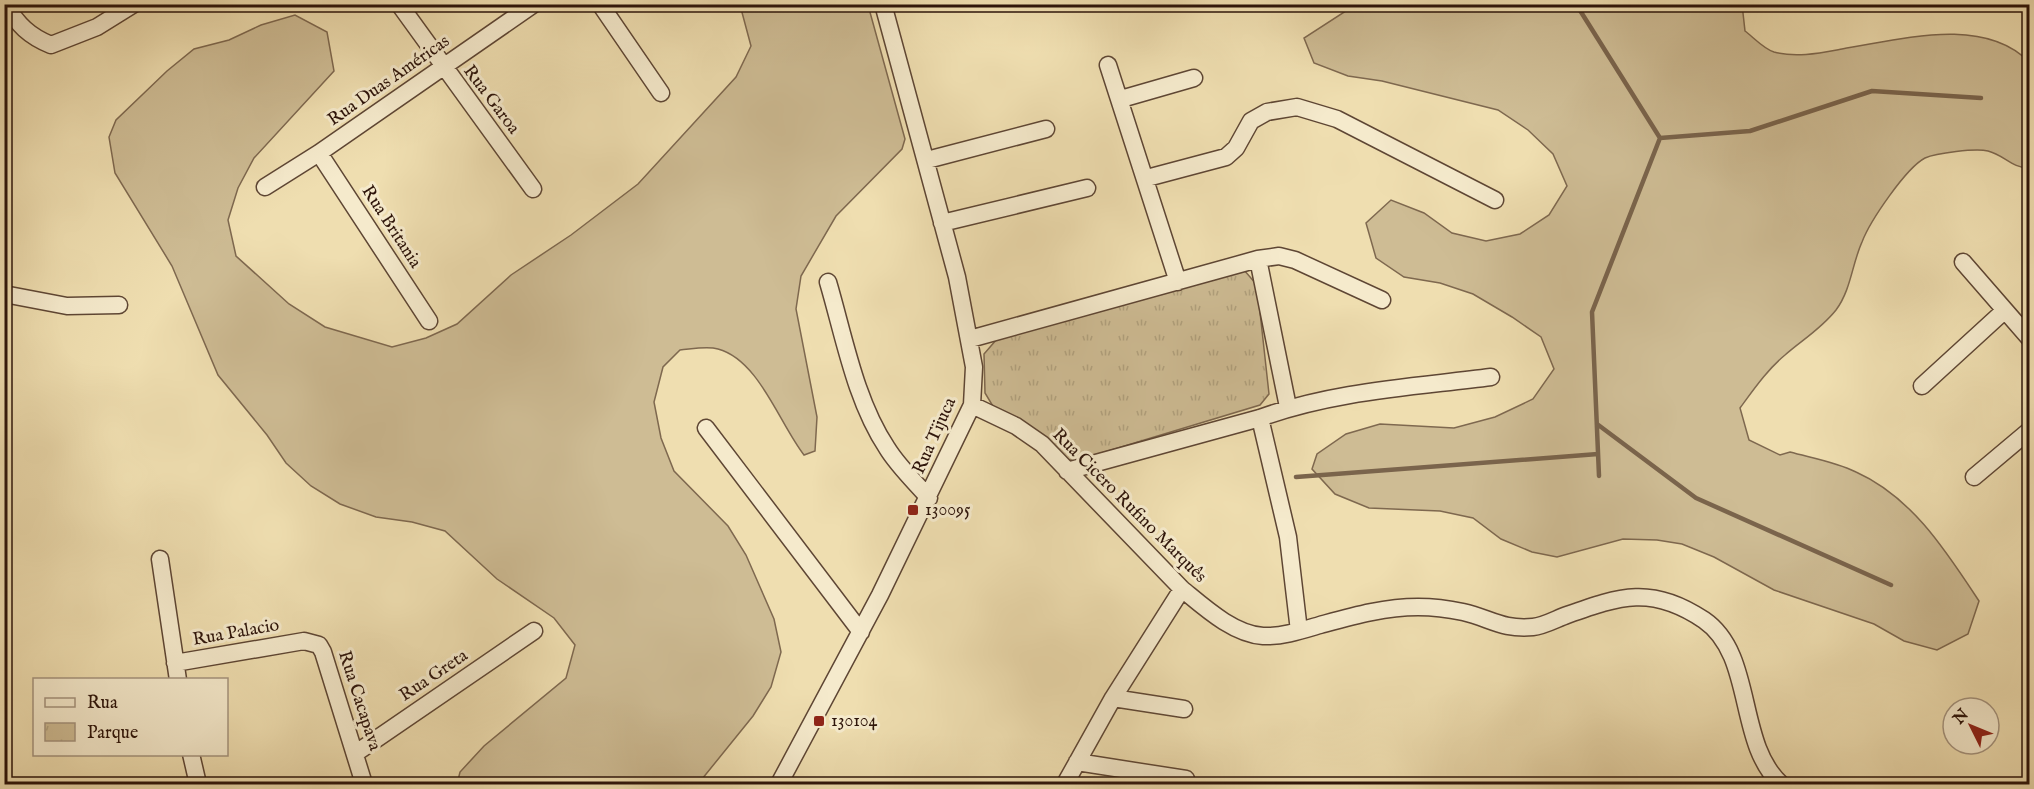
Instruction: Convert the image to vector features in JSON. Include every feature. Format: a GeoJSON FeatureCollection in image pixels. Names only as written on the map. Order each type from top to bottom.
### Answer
{"type":"FeatureCollection","features":[{"type":"Feature","properties":{"kind":"street"},"geometry":{"type":"LineString","coordinates":[[5,4],[18,25],[33,38],[51,45],[97,27],[134,4]]}},
{"type":"Feature","properties":{"kind":"street","name":"Rua Garoa"},"geometry":{"type":"LineString","coordinates":[[399,4],[442,67],[532,189]]}},
{"type":"Feature","properties":{"kind":"street","name":"Rua Duas Américas"},"geometry":{"type":"LineString","coordinates":[[265,187],[320,153],[534,4]]}},
{"type":"Feature","properties":{"kind":"street"},"geometry":{"type":"LineString","coordinates":[[600,4],[661,93]]}},
{"type":"Feature","properties":{"kind":"street","name":"Rua Tijuca"},"geometry":{"type":"LineString","coordinates":[[779,784],[861,632],[929,498],[972,405],[974,367],[957,276],[883,4]]}},
{"type":"Feature","properties":{"kind":"street"},"geometry":{"type":"LineString","coordinates":[[1108,65],[1147,178],[1178,282]]}},
{"type":"Feature","properties":{"kind":"street"},"geometry":{"type":"LineString","coordinates":[[1121,99],[1194,78]]}},
{"type":"Feature","properties":{"kind":"street"},"geometry":{"type":"LineString","coordinates":[[1147,178],[1226,157],[1236,148],[1251,121],[1267,112],[1297,107],[1337,119],[1495,200]]}},
{"type":"Feature","properties":{"kind":"street"},"geometry":{"type":"LineString","coordinates":[[927,160],[1046,129]]}},
{"type":"Feature","properties":{"kind":"street","name":"Rua Britania"},"geometry":{"type":"LineString","coordinates":[[320,153],[429,321]]}},
{"type":"Feature","properties":{"kind":"street"},"geometry":{"type":"LineString","coordinates":[[942,223],[1087,188]]}},
{"type":"Feature","properties":{"kind":"street"},"geometry":{"type":"LineString","coordinates":[[970,339],[1258,259],[1279,256],[1295,260],[1382,300]]}},
{"type":"Feature","properties":{"kind":"street"},"geometry":{"type":"LineString","coordinates":[[1258,259],[1288,407]]}},
{"type":"Feature","properties":{"kind":"street"},"geometry":{"type":"LineString","coordinates":[[1963,262],[2030,339]]}},
{"type":"Feature","properties":{"kind":"street"},"geometry":{"type":"LineString","coordinates":[[828,282],[857,380],[879,435],[887,450],[929,498]]}},
{"type":"Feature","properties":{"kind":"street"},"geometry":{"type":"LineString","coordinates":[[4,294],[67,306],[119,305]]}},
{"type":"Feature","properties":{"kind":"street"},"geometry":{"type":"LineString","coordinates":[[1922,386],[2004,310]]}},
{"type":"Feature","properties":{"kind":"street"},"geometry":{"type":"LineString","coordinates":[[1067,471],[1260,418],[1288,407],[1341,397],[1491,377]]}},
{"type":"Feature","properties":{"kind":"street","name":"Rua Cicero Rufino Marquês"},"geometry":{"type":"LineString","coordinates":[[972,405],[1016,426],[1042,444],[1182,589],[1206,609],[1242,630],[1262,636],[1299,631],[1371,611],[1417,607],[1464,612],[1500,626],[1516,629],[1537,627],[1613,598],[1650,597],[1703,620],[1725,642],[1732,657],[1760,749],[1768,769],[1781,784]]}},
{"type":"Feature","properties":{"kind":"street"},"geometry":{"type":"LineString","coordinates":[[1260,418],[1288,537],[1299,631]]}},
{"type":"Feature","properties":{"kind":"street"},"geometry":{"type":"LineString","coordinates":[[706,428],[861,632]]}},
{"type":"Feature","properties":{"kind":"street"},"geometry":{"type":"LineString","coordinates":[[1974,477],[2030,430]]}},
{"type":"Feature","properties":{"kind":"street"},"geometry":{"type":"LineString","coordinates":[[160,558],[177,671]]}},
{"type":"Feature","properties":{"kind":"street"},"geometry":{"type":"LineString","coordinates":[[1065,784],[1113,698],[1182,589]]}},
{"type":"Feature","properties":{"kind":"street","name":"Rua Greta"},"geometry":{"type":"LineString","coordinates":[[356,753],[534,631]]}},
{"type":"Feature","properties":{"kind":"street","name":"Rua Palacio"},"geometry":{"type":"LineString","coordinates":[[177,671],[304,641]]}},
{"type":"Feature","properties":{"kind":"street","name":"Rua Cacapava"},"geometry":{"type":"LineString","coordinates":[[304,641],[312,641],[323,652],[364,784]]}},
{"type":"Feature","properties":{"kind":"street"},"geometry":{"type":"LineString","coordinates":[[1113,698],[1184,709]]}},
{"type":"Feature","properties":{"kind":"street"},"geometry":{"type":"LineString","coordinates":[[191,756],[198,784]]}},
{"type":"Feature","properties":{"kind":"street"},"geometry":{"type":"LineString","coordinates":[[1077,762],[1185,779]]}},
{"type":"Feature","properties":{"kind":"green space"},"geometry":{"type":"Polygon","coordinates":[[[1742,4],[1745,31],[1766,48],[1782,54],[1817,53],[1940,34],[1988,39],[2010,48],[2029,62],[2029,168],[2018,166],[1994,153],[1982,150],[1938,154],[1925,158],[1917,164],[1889,196],[1866,233],[1845,294],[1836,310],[1818,329],[1772,367],[1740,408],[1749,440],[1780,455],[1790,452],[1856,472],[1894,496],[1926,527],[1954,563],[1979,601],[1968,634],[1937,650],[1904,641],[1874,624],[1774,590],[1714,557],[1682,544],[1657,540],[1623,539],[1557,557],[1532,552],[1501,539],[1473,518],[1440,511],[1369,508],[1335,494],[1312,469],[1317,454],[1346,434],[1380,424],[1454,428],[1495,417],[1533,399],[1554,369],[1541,337],[1512,317],[1473,294],[1440,283],[1404,277],[1376,258],[1366,223],[1391,200],[1424,213],[1452,233],[1486,241],[1520,234],[1549,215],[1567,186],[1553,154],[1528,130],[1498,110],[1382,81],[1348,76],[1314,63],[1304,38],[1355,5],[1742,4]]]}},
{"type":"Feature","properties":{"kind":"green space"},"geometry":{"type":"Polygon","coordinates":[[[740,5],[868,5],[905,139],[902,149],[836,216],[801,276],[796,309],[817,417],[815,451],[804,455],[757,379],[732,355],[718,349],[680,350],[663,367],[654,402],[661,438],[674,471],[728,526],[746,555],[774,619],[781,652],[771,687],[753,716],[698,784],[457,784],[460,772],[484,746],[566,678],[575,645],[554,618],[497,579],[445,531],[412,522],[376,517],[340,504],[311,486],[286,463],[267,435],[218,375],[172,266],[115,173],[109,137],[116,120],[167,71],[194,49],[229,40],[261,25],[295,15],[327,32],[334,71],[254,158],[238,188],[228,220],[236,256],[289,304],[325,327],[392,347],[426,338],[457,324],[511,275],[571,235],[638,184],[736,77],[751,46],[740,5]]]}},
{"type":"Feature","properties":{"kind":"green space"},"geometry":{"type":"Polygon","coordinates":[[[1244,270],[1257,285],[1269,394],[1260,405],[1075,461],[1065,459],[994,408],[985,393],[984,354],[997,339],[1244,270]]]}},
{"type":"Feature","properties":{"kind":"waterway"},"geometry":{"type":"LineString","coordinates":[[1576,4],[1660,138],[1592,312],[1599,476]]}},
{"type":"Feature","properties":{"kind":"waterway"},"geometry":{"type":"LineString","coordinates":[[1660,138],[1750,131],[1872,91],[1981,98]]}},
{"type":"Feature","properties":{"kind":"waterway"},"geometry":{"type":"LineString","coordinates":[[1597,424],[1696,498],[1891,585]]}},
{"type":"Feature","properties":{"kind":"waterway"},"geometry":{"type":"LineString","coordinates":[[1296,477],[1598,454]]}},
{"type":"Feature","properties":{"kind":"place","name":"130095"},"geometry":{"type":"Point","coordinates":[913,510]}},
{"type":"Feature","properties":{"kind":"place","name":"130104"},"geometry":{"type":"Point","coordinates":[819,721]}}]}
